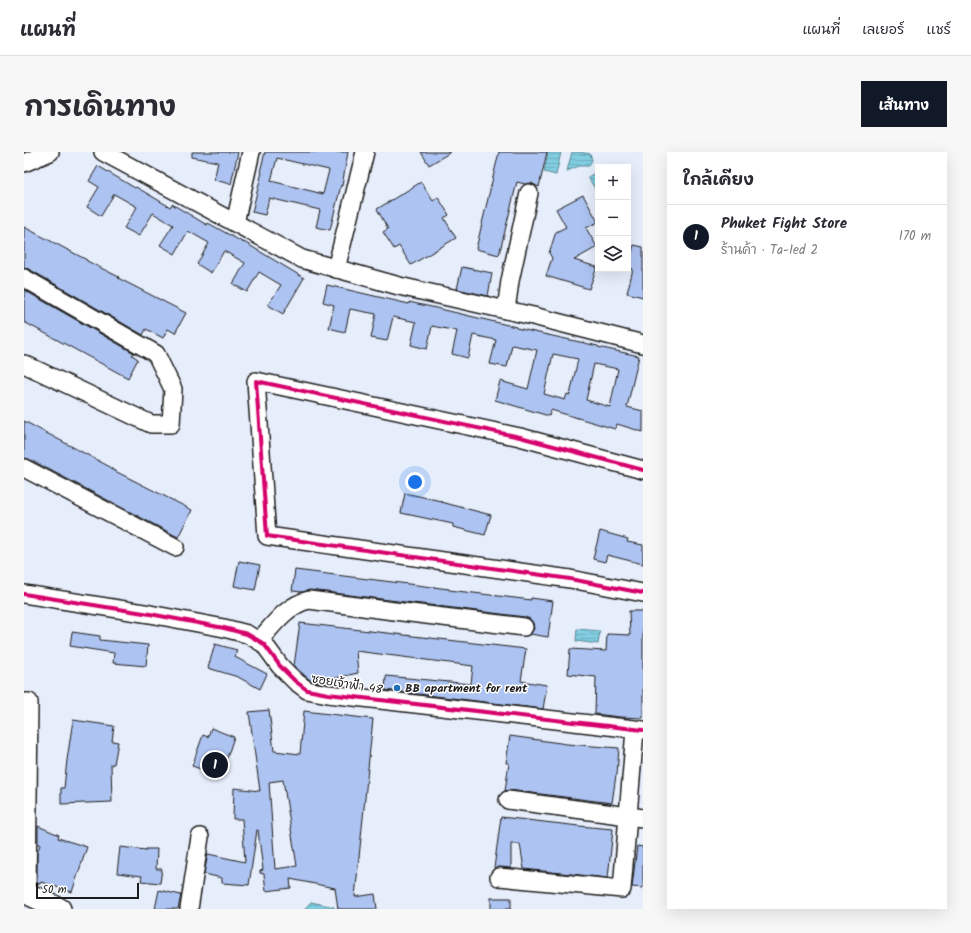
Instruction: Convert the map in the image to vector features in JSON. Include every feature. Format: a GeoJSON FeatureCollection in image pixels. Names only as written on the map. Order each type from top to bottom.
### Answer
{"type":"FeatureCollection","features":[{"type":"Feature","properties":{"kind":"street"},"geometry":{"type":"LineString","coordinates":[[24,163],[50,152]]}},
{"type":"Feature","properties":{"kind":"street"},"geometry":{"type":"LineString","coordinates":[[103,152],[302,259],[399,286],[506,310],[643,344]]}},
{"type":"Feature","properties":{"kind":"street"},"geometry":{"type":"LineString","coordinates":[[235,223],[251,152]]}},
{"type":"Feature","properties":{"kind":"street"},"geometry":{"type":"LineString","coordinates":[[336,269],[365,152]]}},
{"type":"Feature","properties":{"kind":"street"},"geometry":{"type":"LineString","coordinates":[[506,310],[510,281],[529,193]]}},
{"type":"Feature","properties":{"kind":"street"},"geometry":{"type":"LineString","coordinates":[[24,278],[156,354],[173,389],[171,424],[151,424],[24,364]]}},
{"type":"Feature","properties":{"kind":"street"},"geometry":{"type":"LineString","coordinates":[[643,470],[520,436],[256,381],[267,536],[570,579],[643,592]]}},
{"type":"Feature","properties":{"kind":"street"},"geometry":{"type":"LineString","coordinates":[[24,468],[175,547]]}},
{"type":"Feature","properties":{"kind":"street","name":"ซอยเจ้าฟ้า 48"},"geometry":{"type":"LineString","coordinates":[[24,594],[150,614],[224,628],[247,634],[264,644],[280,666],[295,681],[307,690],[328,694],[639,730]]}},
{"type":"Feature","properties":{"kind":"street"},"geometry":{"type":"LineString","coordinates":[[259,641],[291,608],[302,601],[309,600],[524,627]]}},
{"type":"Feature","properties":{"kind":"street"},"geometry":{"type":"LineString","coordinates":[[24,702],[29,702],[26,892],[50,907]]}},
{"type":"Feature","properties":{"kind":"street"},"geometry":{"type":"LineString","coordinates":[[499,877],[622,889],[635,817],[639,730]]}},
{"type":"Feature","properties":{"kind":"street"},"geometry":{"type":"LineString","coordinates":[[508,800],[635,817]]}},
{"type":"Feature","properties":{"kind":"street"},"geometry":{"type":"LineString","coordinates":[[189,909],[200,837]]}},
{"type":"Feature","properties":{"kind":"water"},"geometry":{"type":"Polygon","coordinates":[[[548,152],[561,152],[556,175],[544,172],[548,152]]]}},
{"type":"Feature","properties":{"kind":"water"},"geometry":{"type":"Polygon","coordinates":[[[572,152],[590,154],[592,160],[589,166],[579,166],[567,171],[572,152]]]}},
{"type":"Feature","properties":{"kind":"water"},"geometry":{"type":"Polygon","coordinates":[[[595,173],[595,189],[588,177],[595,173]]]}},
{"type":"Feature","properties":{"kind":"water"},"geometry":{"type":"Polygon","coordinates":[[[577,629],[600,631],[598,644],[576,641],[577,629]]]}},
{"type":"Feature","properties":{"kind":"water"},"geometry":{"type":"Polygon","coordinates":[[[311,902],[334,907],[335,909],[305,909],[311,902]]]}},
{"type":"Feature","properties":{"kind":"building"},"geometry":{"type":"Polygon","coordinates":[[[192,152],[238,152],[231,184],[214,180],[218,162],[192,157],[192,152]]]}},
{"type":"Feature","properties":{"kind":"building"},"geometry":{"type":"Polygon","coordinates":[[[265,152],[348,152],[342,186],[341,185],[330,230],[316,227],[320,210],[269,198],[265,215],[252,212],[262,172],[260,172],[265,152]],[[277,158],[271,181],[323,194],[329,170],[277,158]]]}},
{"type":"Feature","properties":{"kind":"building"},"geometry":{"type":"Polygon","coordinates":[[[421,152],[451,152],[429,165],[421,152]]]}},
{"type":"Feature","properties":{"kind":"building"},"geometry":{"type":"Polygon","coordinates":[[[499,152],[547,152],[539,187],[531,183],[525,184],[517,182],[499,255],[476,249],[499,152]]]}},
{"type":"Feature","properties":{"kind":"building"},"geometry":{"type":"Polygon","coordinates":[[[98,166],[170,207],[172,204],[207,225],[208,223],[244,242],[304,278],[283,314],[268,305],[281,285],[259,272],[247,292],[233,284],[245,263],[224,251],[211,273],[197,264],[209,243],[188,231],[175,254],[160,245],[173,225],[153,213],[139,236],[124,228],[137,207],[114,194],[101,216],[87,207],[99,187],[89,181],[98,166]]]}},
{"type":"Feature","properties":{"kind":"building"},"geometry":{"type":"Polygon","coordinates":[[[421,182],[433,201],[438,197],[449,215],[444,218],[456,238],[411,265],[399,246],[394,249],[383,232],[388,229],[377,209],[421,182]]]}},
{"type":"Feature","properties":{"kind":"building"},"geometry":{"type":"Polygon","coordinates":[[[583,195],[595,217],[595,224],[586,228],[595,244],[595,248],[574,260],[595,266],[595,272],[589,289],[546,276],[552,258],[549,253],[556,232],[566,227],[556,209],[583,195]]]}},
{"type":"Feature","properties":{"kind":"building"},"geometry":{"type":"Polygon","coordinates":[[[24,227],[186,313],[175,333],[168,329],[163,338],[146,329],[143,335],[29,269],[24,268],[24,227]]]}},
{"type":"Feature","properties":{"kind":"building"},"geometry":{"type":"Polygon","coordinates":[[[634,245],[643,247],[643,297],[627,293],[633,269],[631,268],[631,256],[634,245]]]}},
{"type":"Feature","properties":{"kind":"building"},"geometry":{"type":"Polygon","coordinates":[[[462,267],[492,273],[488,296],[457,289],[462,267]]]}},
{"type":"Feature","properties":{"kind":"building"},"geometry":{"type":"Polygon","coordinates":[[[327,285],[409,304],[409,302],[436,308],[639,356],[627,407],[643,411],[643,432],[617,424],[615,429],[551,410],[549,416],[495,400],[500,381],[528,389],[537,350],[512,345],[507,367],[490,364],[496,340],[473,335],[468,358],[452,354],[457,331],[432,326],[427,349],[411,345],[416,322],[393,317],[387,341],[371,338],[376,314],[350,309],[345,332],[329,328],[334,305],[323,302],[327,285]],[[553,354],[544,394],[565,400],[567,394],[570,395],[578,359],[553,354]],[[594,364],[586,400],[610,407],[618,369],[594,364]]]}},
{"type":"Feature","properties":{"kind":"building"},"geometry":{"type":"Polygon","coordinates":[[[24,290],[134,353],[132,355],[138,359],[128,378],[24,322],[24,290]]]}},
{"type":"Feature","properties":{"kind":"building"},"geometry":{"type":"Polygon","coordinates":[[[24,421],[112,468],[111,469],[192,510],[178,537],[29,459],[24,458],[24,421]]]}},
{"type":"Feature","properties":{"kind":"building"},"geometry":{"type":"Polygon","coordinates":[[[405,493],[491,515],[485,535],[453,527],[453,524],[401,513],[405,493]]]}},
{"type":"Feature","properties":{"kind":"building"},"geometry":{"type":"Polygon","coordinates":[[[600,531],[628,539],[627,542],[643,545],[643,564],[607,555],[605,562],[593,559],[600,531]]]}},
{"type":"Feature","properties":{"kind":"building"},"geometry":{"type":"Polygon","coordinates":[[[239,561],[260,565],[255,590],[234,586],[239,561]]]}},
{"type":"Feature","properties":{"kind":"building"},"geometry":{"type":"Polygon","coordinates":[[[295,570],[531,600],[531,598],[553,601],[548,637],[530,634],[534,629],[533,623],[530,619],[525,617],[310,590],[302,592],[292,591],[295,570]]]}},
{"type":"Feature","properties":{"kind":"building"},"geometry":{"type":"Polygon","coordinates":[[[629,611],[643,611],[643,718],[595,714],[596,677],[568,674],[570,649],[606,651],[607,634],[630,635],[629,611]]]}},
{"type":"Feature","properties":{"kind":"building"},"geometry":{"type":"Polygon","coordinates":[[[300,623],[526,649],[521,681],[547,685],[543,709],[385,690],[386,676],[471,684],[473,666],[356,651],[358,673],[331,679],[332,681],[324,683],[311,681],[294,666],[300,623]]]}},
{"type":"Feature","properties":{"kind":"building"},"geometry":{"type":"Polygon","coordinates":[[[72,632],[100,636],[100,640],[148,645],[146,666],[113,663],[114,653],[70,646],[72,632]]]}},
{"type":"Feature","properties":{"kind":"building"},"geometry":{"type":"Polygon","coordinates":[[[215,644],[237,650],[235,657],[267,674],[260,689],[238,677],[208,668],[215,644]]]}},
{"type":"Feature","properties":{"kind":"building"},"geometry":{"type":"Polygon","coordinates":[[[269,710],[274,751],[300,754],[304,711],[373,719],[355,897],[375,894],[377,909],[338,909],[335,888],[290,879],[291,888],[266,891],[264,874],[260,873],[260,871],[263,870],[258,830],[249,885],[222,883],[222,878],[204,874],[208,854],[245,862],[242,819],[233,819],[234,788],[260,791],[249,712],[269,710]],[[283,780],[269,782],[275,869],[297,866],[283,780]]]}},
{"type":"Feature","properties":{"kind":"building"},"geometry":{"type":"Polygon","coordinates":[[[73,720],[114,726],[112,741],[118,742],[114,764],[111,764],[112,802],[61,804],[61,788],[64,788],[73,720]]]}},
{"type":"Feature","properties":{"kind":"building"},"geometry":{"type":"Polygon","coordinates":[[[211,728],[234,737],[221,776],[192,766],[203,735],[208,737],[211,728]]]}},
{"type":"Feature","properties":{"kind":"building"},"geometry":{"type":"Polygon","coordinates":[[[510,736],[567,744],[619,748],[617,775],[612,803],[509,790],[505,791],[509,763],[506,763],[510,736]]]}},
{"type":"Feature","properties":{"kind":"building"},"geometry":{"type":"Polygon","coordinates":[[[501,817],[613,829],[608,878],[524,869],[520,844],[511,844],[511,868],[494,868],[501,817]]]}},
{"type":"Feature","properties":{"kind":"building"},"geometry":{"type":"Polygon","coordinates":[[[38,826],[59,835],[58,838],[87,847],[72,892],[41,882],[40,884],[37,883],[37,853],[40,845],[38,844],[38,826]]]}},
{"type":"Feature","properties":{"kind":"building"},"geometry":{"type":"Polygon","coordinates":[[[637,846],[643,847],[643,888],[632,887],[637,846]]]}},
{"type":"Feature","properties":{"kind":"building"},"geometry":{"type":"Polygon","coordinates":[[[120,847],[146,850],[157,849],[156,869],[162,869],[160,883],[141,881],[142,876],[117,873],[120,847]]]}},
{"type":"Feature","properties":{"kind":"building"},"geometry":{"type":"Polygon","coordinates":[[[159,890],[181,895],[178,909],[155,909],[159,890]]]}},
{"type":"Feature","properties":{"kind":"building"},"geometry":{"type":"Polygon","coordinates":[[[491,898],[511,898],[511,909],[491,909],[491,898]]]}},
{"type":"Feature","properties":{"kind":"cycle path"},"geometry":{"type":"LineString","coordinates":[[643,470],[520,437],[256,381],[267,536],[570,579],[643,593]]}},
{"type":"Feature","properties":{"kind":"cycle path"},"geometry":{"type":"LineString","coordinates":[[24,594],[150,614],[224,628],[247,634],[264,644],[280,666],[295,681],[307,690],[328,694],[643,730]]}},
{"type":"Feature","properties":{"kind":"place","name":"BB apartment for rent"},"geometry":{"type":"Point","coordinates":[397,688]}},
{"type":"Feature","properties":{"kind":"place","name":"Phuket Fight Store"},"geometry":{"type":"Point","coordinates":[215,765]}}]}
